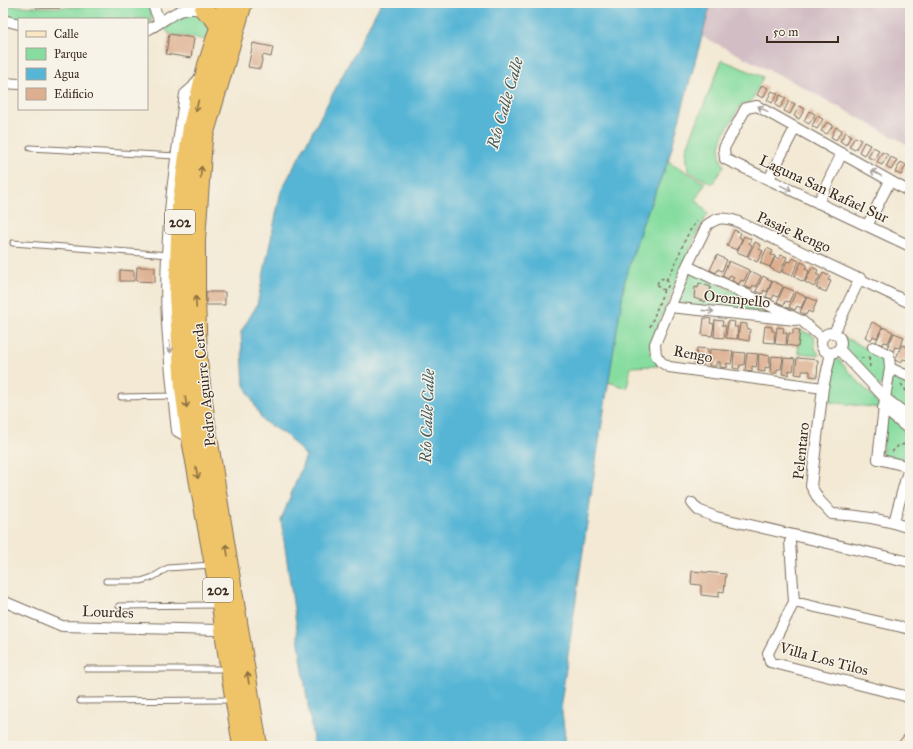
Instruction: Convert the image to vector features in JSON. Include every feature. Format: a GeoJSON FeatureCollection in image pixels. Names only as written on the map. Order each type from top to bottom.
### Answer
{"type":"FeatureCollection","features":[{"type":"Feature","properties":{"kind":"highway"},"geometry":{"type":"LineString","coordinates":[[204,10],[212,16],[230,13]]}},
{"type":"Feature","properties":{"kind":"highway","name":"Pedro Aguirre Cerda"},"geometry":{"type":"LineString","coordinates":[[230,13],[207,65],[192,127],[185,171],[181,207],[179,254],[180,332],[184,388],[190,434],[213,565],[217,604],[226,646],[242,746]]}},
{"type":"Feature","properties":{"kind":"highway","name":"Pedro Aguirre Cerda"},"geometry":{"type":"LineString","coordinates":[[230,13],[203,139],[196,239],[198,361],[206,424],[258,746]]}},
{"type":"Feature","properties":{"kind":"main road"},"geometry":{"type":"LineString","coordinates":[[905,746],[910,740]]}},
{"type":"Feature","properties":{"kind":"street"},"geometry":{"type":"LineString","coordinates":[[40,3],[58,3]]}},
{"type":"Feature","properties":{"kind":"street"},"geometry":{"type":"LineString","coordinates":[[152,3],[160,22]]}},
{"type":"Feature","properties":{"kind":"street"},"geometry":{"type":"LineString","coordinates":[[148,29],[178,11],[186,8],[204,10]]}},
{"type":"Feature","properties":{"kind":"street"},"geometry":{"type":"LineString","coordinates":[[3,20],[18,24]]}},
{"type":"Feature","properties":{"kind":"street","name":"Pedro Aguirre Cerda"},"geometry":{"type":"LineString","coordinates":[[190,434],[184,435],[177,431],[167,322],[168,255],[170,214],[176,156],[185,94],[193,87],[207,65]]}},
{"type":"Feature","properties":{"kind":"street"},"geometry":{"type":"LineString","coordinates":[[3,83],[18,84]]}},
{"type":"Feature","properties":{"kind":"street","name":"Laguna San Rafael Sur"},"geometry":{"type":"LineString","coordinates":[[795,128],[757,106],[746,108],[724,148],[725,159],[910,246]]}},
{"type":"Feature","properties":{"kind":"street"},"geometry":{"type":"LineString","coordinates":[[769,179],[795,128],[910,192]]}},
{"type":"Feature","properties":{"kind":"street"},"geometry":{"type":"LineString","coordinates":[[818,203],[842,153]]}},
{"type":"Feature","properties":{"kind":"street"},"geometry":{"type":"LineString","coordinates":[[867,226],[890,181]]}},
{"type":"Feature","properties":{"kind":"street","name":"Pasaje Rengo"},"geometry":{"type":"LineString","coordinates":[[687,266],[707,225],[718,218],[726,218],[860,278],[910,303]]}},
{"type":"Feature","properties":{"kind":"street","name":"Rengo"},"geometry":{"type":"LineString","coordinates":[[687,266],[655,344],[656,355],[661,362],[669,367],[823,388]]}},
{"type":"Feature","properties":{"kind":"street","name":"Orompello"},"geometry":{"type":"LineString","coordinates":[[687,266],[802,321],[822,338],[821,347],[825,352],[835,351]]}},
{"type":"Feature","properties":{"kind":"street"},"geometry":{"type":"LineString","coordinates":[[822,338],[827,333],[834,333],[860,278]]}},
{"type":"Feature","properties":{"kind":"street","name":"Orompello"},"geometry":{"type":"LineString","coordinates":[[669,307],[802,321]]}},
{"type":"Feature","properties":{"kind":"street","name":"Orompello"},"geometry":{"type":"LineString","coordinates":[[834,333],[841,340],[835,351]]}},
{"type":"Feature","properties":{"kind":"street"},"geometry":{"type":"LineString","coordinates":[[875,348],[889,355],[890,368],[884,403],[878,459],[910,467],[894,522]]}},
{"type":"Feature","properties":{"kind":"street","name":"Orompello"},"geometry":{"type":"LineString","coordinates":[[835,351],[884,403],[891,416],[910,430]]}},
{"type":"Feature","properties":{"kind":"street","name":"Pelentaro"},"geometry":{"type":"LineString","coordinates":[[835,351],[823,388],[811,486],[819,500],[832,514],[851,514],[894,522],[910,528]]}},
{"type":"Feature","properties":{"kind":"street"},"geometry":{"type":"LineString","coordinates":[[890,368],[910,377]]}},
{"type":"Feature","properties":{"kind":"street","name":"Orompello"},"geometry":{"type":"LineString","coordinates":[[884,403],[910,417]]}},
{"type":"Feature","properties":{"kind":"street"},"geometry":{"type":"LineString","coordinates":[[692,503],[698,510],[716,518],[910,562]]}},
{"type":"Feature","properties":{"kind":"street"},"geometry":{"type":"LineString","coordinates":[[790,542],[794,602],[910,629]]}},
{"type":"Feature","properties":{"kind":"street","name":"Lourdes"},"geometry":{"type":"LineString","coordinates":[[3,601],[62,626],[217,630]]}},
{"type":"Feature","properties":{"kind":"street","name":"Villa Los Tilos"},"geometry":{"type":"LineString","coordinates":[[794,602],[768,653],[770,662],[905,696],[910,699]]}},
{"type":"Feature","properties":{"kind":"street"},"geometry":{"type":"LineString","coordinates":[[217,604],[217,630],[228,700],[233,746]]}},
{"type":"Feature","properties":{"kind":"lane"},"geometry":{"type":"LineString","coordinates":[[30,148],[176,156]]}},
{"type":"Feature","properties":{"kind":"lane"},"geometry":{"type":"LineString","coordinates":[[13,243],[72,249],[168,255]]}},
{"type":"Feature","properties":{"kind":"lane"},"geometry":{"type":"LineString","coordinates":[[121,397],[173,396]]}},
{"type":"Feature","properties":{"kind":"lane"},"geometry":{"type":"LineString","coordinates":[[106,581],[141,581],[153,577],[168,568],[213,565]]}},
{"type":"Feature","properties":{"kind":"lane"},"geometry":{"type":"LineString","coordinates":[[120,606],[217,604]]}},
{"type":"Feature","properties":{"kind":"lane"},"geometry":{"type":"LineString","coordinates":[[87,669],[223,669]]}},
{"type":"Feature","properties":{"kind":"lane"},"geometry":{"type":"LineString","coordinates":[[80,701],[228,700]]}},
{"type":"Feature","properties":{"kind":"path"},"geometry":{"type":"LineString","coordinates":[[664,279],[668,282],[668,286],[664,290],[658,287],[660,280],[664,279]]}},
{"type":"Feature","properties":{"kind":"path"},"geometry":{"type":"LineString","coordinates":[[859,358],[869,358],[874,356],[875,348]]}},
{"type":"Feature","properties":{"kind":"path"},"geometry":{"type":"LineString","coordinates":[[866,372],[870,368],[869,358]]}},
{"type":"Feature","properties":{"kind":"path"},"geometry":{"type":"LineString","coordinates":[[882,461],[898,446],[906,444],[910,440]]}},
{"type":"Feature","properties":{"kind":"path"},"geometry":{"type":"LineString","coordinates":[[906,444],[907,448],[910,449]]}},
{"type":"Feature","properties":{"kind":"shaded area"},"geometry":{"type":"Polygon","coordinates":[[[711,3],[910,3],[910,146],[801,86],[701,36],[711,3]]]}},
{"type":"Feature","properties":{"kind":"green space"},"geometry":{"type":"Polygon","coordinates":[[[145,3],[150,10],[151,23],[148,25],[148,18],[18,19],[3,17],[3,5],[39,7],[109,6],[145,3]]]}},
{"type":"Feature","properties":{"kind":"green space"},"geometry":{"type":"Polygon","coordinates":[[[191,12],[211,19],[208,40],[169,34],[163,25],[169,19],[191,12]]]}},
{"type":"Feature","properties":{"kind":"green space"},"geometry":{"type":"Polygon","coordinates":[[[722,60],[763,77],[751,102],[741,105],[724,135],[720,150],[724,166],[712,184],[688,171],[686,149],[722,60]]]}},
{"type":"Feature","properties":{"kind":"green space"},"geometry":{"type":"Polygon","coordinates":[[[668,161],[705,183],[696,199],[708,214],[698,230],[650,344],[651,353],[658,366],[631,367],[627,388],[608,382],[625,279],[642,225],[668,161]]]}},
{"type":"Feature","properties":{"kind":"green space"},"geometry":{"type":"Polygon","coordinates":[[[693,272],[773,310],[773,313],[682,306],[679,300],[689,274],[693,272]]]}},
{"type":"Feature","properties":{"kind":"green space"},"geometry":{"type":"Polygon","coordinates":[[[800,330],[814,336],[815,348],[819,355],[798,353],[800,330]]]}},
{"type":"Feature","properties":{"kind":"green space"},"geometry":{"type":"Polygon","coordinates":[[[844,337],[887,359],[883,383],[878,387],[844,348],[844,337]]]}},
{"type":"Feature","properties":{"kind":"green space"},"geometry":{"type":"Polygon","coordinates":[[[834,357],[836,357],[878,403],[880,408],[829,402],[834,357]]]}},
{"type":"Feature","properties":{"kind":"green space"},"geometry":{"type":"Polygon","coordinates":[[[892,372],[910,381],[910,415],[889,397],[892,372]]]}},
{"type":"Feature","properties":{"kind":"green space"},"geometry":{"type":"Polygon","coordinates":[[[887,415],[910,431],[910,463],[882,456],[887,415]]]}},
{"type":"Feature","properties":{"kind":"water","name":"Río Calle Calle"},"geometry":{"type":"Polygon","coordinates":[[[381,3],[711,3],[668,161],[642,225],[625,280],[597,454],[561,703],[566,746],[314,746],[281,520],[306,456],[287,436],[263,421],[244,385],[241,332],[257,305],[281,191],[381,3]]]}},
{"type":"Feature","properties":{"kind":"building"},"geometry":{"type":"Polygon","coordinates":[[[169,34],[194,38],[191,58],[166,54],[169,34]]]}},
{"type":"Feature","properties":{"kind":"building"},"geometry":{"type":"Polygon","coordinates":[[[253,43],[273,47],[271,57],[263,55],[260,69],[248,67],[253,43]]]}},
{"type":"Feature","properties":{"kind":"building"},"geometry":{"type":"Polygon","coordinates":[[[762,85],[768,88],[763,98],[757,95],[762,85]]]}},
{"type":"Feature","properties":{"kind":"building"},"geometry":{"type":"Polygon","coordinates":[[[772,91],[778,94],[772,103],[767,100],[772,91]]]}},
{"type":"Feature","properties":{"kind":"building"},"geometry":{"type":"Polygon","coordinates":[[[780,95],[786,98],[780,108],[775,105],[780,95]]]}},
{"type":"Feature","properties":{"kind":"building"},"geometry":{"type":"Polygon","coordinates":[[[789,101],[795,104],[790,114],[784,111],[789,101]]]}},
{"type":"Feature","properties":{"kind":"building"},"geometry":{"type":"Polygon","coordinates":[[[799,106],[805,109],[799,119],[794,116],[799,106]]]}},
{"type":"Feature","properties":{"kind":"building"},"geometry":{"type":"Polygon","coordinates":[[[809,111],[815,114],[809,124],[804,121],[809,111]]]}},
{"type":"Feature","properties":{"kind":"building"},"geometry":{"type":"Polygon","coordinates":[[[817,116],[823,119],[817,129],[812,126],[817,116]]]}},
{"type":"Feature","properties":{"kind":"building"},"geometry":{"type":"Polygon","coordinates":[[[827,122],[833,125],[827,134],[821,131],[827,122]]]}},
{"type":"Feature","properties":{"kind":"building"},"geometry":{"type":"Polygon","coordinates":[[[836,127],[842,130],[836,140],[831,137],[836,127]]]}},
{"type":"Feature","properties":{"kind":"building"},"geometry":{"type":"Polygon","coordinates":[[[846,132],[851,135],[846,145],[840,141],[846,132]]]}},
{"type":"Feature","properties":{"kind":"building"},"geometry":{"type":"Polygon","coordinates":[[[855,137],[861,140],[855,150],[849,147],[855,137]]]}},
{"type":"Feature","properties":{"kind":"building"},"geometry":{"type":"Polygon","coordinates":[[[864,142],[870,145],[864,155],[859,152],[864,142]]]}},
{"type":"Feature","properties":{"kind":"building"},"geometry":{"type":"Polygon","coordinates":[[[873,147],[879,150],[874,160],[868,157],[873,147]]]}},
{"type":"Feature","properties":{"kind":"building"},"geometry":{"type":"Polygon","coordinates":[[[882,152],[888,155],[882,165],[877,162],[882,152]]]}},
{"type":"Feature","properties":{"kind":"building"},"geometry":{"type":"Polygon","coordinates":[[[891,157],[897,160],[891,170],[886,167],[891,157]]]}},
{"type":"Feature","properties":{"kind":"building"},"geometry":{"type":"Polygon","coordinates":[[[901,162],[906,165],[901,175],[895,172],[901,162]]]}},
{"type":"Feature","properties":{"kind":"building"},"geometry":{"type":"Polygon","coordinates":[[[734,230],[741,233],[739,237],[742,239],[737,250],[727,246],[734,230]]]}},
{"type":"Feature","properties":{"kind":"building"},"geometry":{"type":"Polygon","coordinates":[[[744,236],[751,239],[749,243],[752,245],[747,256],[737,252],[744,236]]]}},
{"type":"Feature","properties":{"kind":"building"},"geometry":{"type":"Polygon","coordinates":[[[755,242],[761,245],[759,249],[763,251],[757,262],[748,257],[755,242]]]}},
{"type":"Feature","properties":{"kind":"building"},"geometry":{"type":"Polygon","coordinates":[[[767,248],[773,251],[771,255],[775,256],[770,267],[760,263],[767,248]]]}},
{"type":"Feature","properties":{"kind":"building"},"geometry":{"type":"Polygon","coordinates":[[[717,255],[727,260],[722,271],[718,269],[716,273],[710,270],[717,255]]]}},
{"type":"Feature","properties":{"kind":"building"},"geometry":{"type":"Polygon","coordinates":[[[781,255],[787,257],[780,273],[770,268],[775,257],[779,259],[781,255]]]}},
{"type":"Feature","properties":{"kind":"building"},"geometry":{"type":"Polygon","coordinates":[[[793,258],[799,261],[792,276],[782,272],[787,261],[791,262],[793,258]]]}},
{"type":"Feature","properties":{"kind":"building"},"geometry":{"type":"Polygon","coordinates":[[[729,261],[749,270],[744,281],[741,280],[739,284],[732,281],[734,277],[730,275],[728,279],[722,276],[729,261]]]}},
{"type":"Feature","properties":{"kind":"building"},"geometry":{"type":"Polygon","coordinates":[[[801,262],[807,265],[805,269],[809,271],[804,282],[794,277],[801,262]]]}},
{"type":"Feature","properties":{"kind":"building"},"geometry":{"type":"Polygon","coordinates":[[[137,267],[155,267],[155,282],[136,281],[137,267]]]}},
{"type":"Feature","properties":{"kind":"building"},"geometry":{"type":"Polygon","coordinates":[[[812,267],[818,270],[816,274],[820,276],[814,287],[805,282],[812,267]]]}},
{"type":"Feature","properties":{"kind":"building"},"geometry":{"type":"Polygon","coordinates":[[[120,270],[134,271],[134,281],[120,281],[120,270]]]}},
{"type":"Feature","properties":{"kind":"building"},"geometry":{"type":"Polygon","coordinates":[[[751,271],[761,276],[756,287],[753,285],[751,289],[744,286],[751,271]]]}},
{"type":"Feature","properties":{"kind":"building"},"geometry":{"type":"Polygon","coordinates":[[[823,273],[830,276],[828,280],[831,281],[826,292],[816,288],[823,273]]]}},
{"type":"Feature","properties":{"kind":"building"},"geometry":{"type":"Polygon","coordinates":[[[763,276],[772,281],[767,292],[764,290],[762,294],[756,291],[763,276]]]}},
{"type":"Feature","properties":{"kind":"building"},"geometry":{"type":"Polygon","coordinates":[[[773,281],[783,286],[778,297],[774,295],[772,299],[766,297],[773,281]]]}},
{"type":"Feature","properties":{"kind":"building"},"geometry":{"type":"Polygon","coordinates":[[[699,283],[711,287],[705,302],[694,298],[695,287],[698,288],[699,283]]]}},
{"type":"Feature","properties":{"kind":"building"},"geometry":{"type":"Polygon","coordinates":[[[784,287],[794,291],[789,302],[785,301],[784,305],[777,302],[784,287]]]}},
{"type":"Feature","properties":{"kind":"building"},"geometry":{"type":"Polygon","coordinates":[[[206,292],[225,292],[225,305],[206,305],[206,292]]]}},
{"type":"Feature","properties":{"kind":"building"},"geometry":{"type":"Polygon","coordinates":[[[796,292],[806,297],[801,308],[797,306],[795,310],[789,307],[796,292]]]}},
{"type":"Feature","properties":{"kind":"building"},"geometry":{"type":"Polygon","coordinates":[[[807,297],[817,301],[812,313],[808,311],[806,315],[800,312],[807,297]]]}},
{"type":"Feature","properties":{"kind":"building"},"geometry":{"type":"Polygon","coordinates":[[[704,318],[711,319],[710,323],[714,324],[712,336],[702,335],[704,318]]]}},
{"type":"Feature","properties":{"kind":"building"},"geometry":{"type":"Polygon","coordinates":[[[715,320],[723,321],[722,325],[726,326],[724,338],[714,337],[715,320]]]}},
{"type":"Feature","properties":{"kind":"building"},"geometry":{"type":"Polygon","coordinates":[[[728,321],[735,322],[734,327],[738,327],[737,339],[726,338],[728,321]]]}},
{"type":"Feature","properties":{"kind":"building"},"geometry":{"type":"Polygon","coordinates":[[[872,322],[882,327],[877,338],[873,336],[871,340],[865,337],[872,322]]]}},
{"type":"Feature","properties":{"kind":"building"},"geometry":{"type":"Polygon","coordinates":[[[740,323],[747,324],[747,328],[750,329],[749,341],[738,339],[740,323]]]}},
{"type":"Feature","properties":{"kind":"building"},"geometry":{"type":"Polygon","coordinates":[[[765,326],[772,327],[772,331],[775,331],[774,343],[763,342],[765,326]]]}},
{"type":"Feature","properties":{"kind":"building"},"geometry":{"type":"Polygon","coordinates":[[[777,327],[784,328],[783,333],[787,333],[786,345],[775,344],[777,327]]]}},
{"type":"Feature","properties":{"kind":"building"},"geometry":{"type":"Polygon","coordinates":[[[883,327],[893,332],[888,343],[884,342],[882,345],[876,342],[883,327]]]}},
{"type":"Feature","properties":{"kind":"building"},"geometry":{"type":"Polygon","coordinates":[[[793,329],[800,330],[798,347],[787,345],[789,333],[793,334],[793,329]]]}},
{"type":"Feature","properties":{"kind":"building"},"geometry":{"type":"Polygon","coordinates":[[[894,333],[904,337],[899,348],[895,347],[893,351],[887,348],[894,333]]]}},
{"type":"Feature","properties":{"kind":"building"},"geometry":{"type":"Polygon","coordinates":[[[902,345],[910,348],[910,354],[907,360],[903,359],[901,363],[895,360],[902,345]]]}},
{"type":"Feature","properties":{"kind":"building"},"geometry":{"type":"Polygon","coordinates":[[[697,348],[708,349],[707,361],[703,361],[703,365],[695,364],[697,348]]]}},
{"type":"Feature","properties":{"kind":"building"},"geometry":{"type":"Polygon","coordinates":[[[710,349],[733,351],[731,364],[727,363],[727,368],[720,367],[720,362],[716,362],[716,366],[709,366],[710,349]]]}},
{"type":"Feature","properties":{"kind":"building"},"geometry":{"type":"Polygon","coordinates":[[[734,352],[745,353],[744,365],[740,365],[739,369],[733,368],[734,352]]]}},
{"type":"Feature","properties":{"kind":"building"},"geometry":{"type":"Polygon","coordinates":[[[747,353],[758,354],[756,367],[752,366],[752,371],[745,370],[747,353]]]}},
{"type":"Feature","properties":{"kind":"building"},"geometry":{"type":"Polygon","coordinates":[[[759,354],[770,356],[769,368],[765,367],[765,372],[758,371],[759,354]]]}},
{"type":"Feature","properties":{"kind":"building"},"geometry":{"type":"Polygon","coordinates":[[[772,356],[783,357],[781,369],[777,369],[777,373],[770,373],[772,356]]]}},
{"type":"Feature","properties":{"kind":"building"},"geometry":{"type":"Polygon","coordinates":[[[784,358],[795,359],[793,371],[789,370],[789,375],[782,374],[784,358]]]}},
{"type":"Feature","properties":{"kind":"building"},"geometry":{"type":"Polygon","coordinates":[[[797,358],[818,360],[817,377],[810,376],[810,371],[802,371],[802,375],[795,374],[797,358]]]}},
{"type":"Feature","properties":{"kind":"building"},"geometry":{"type":"Polygon","coordinates":[[[692,571],[726,574],[724,592],[719,591],[719,597],[701,595],[701,585],[691,584],[692,571]]]}}]}
